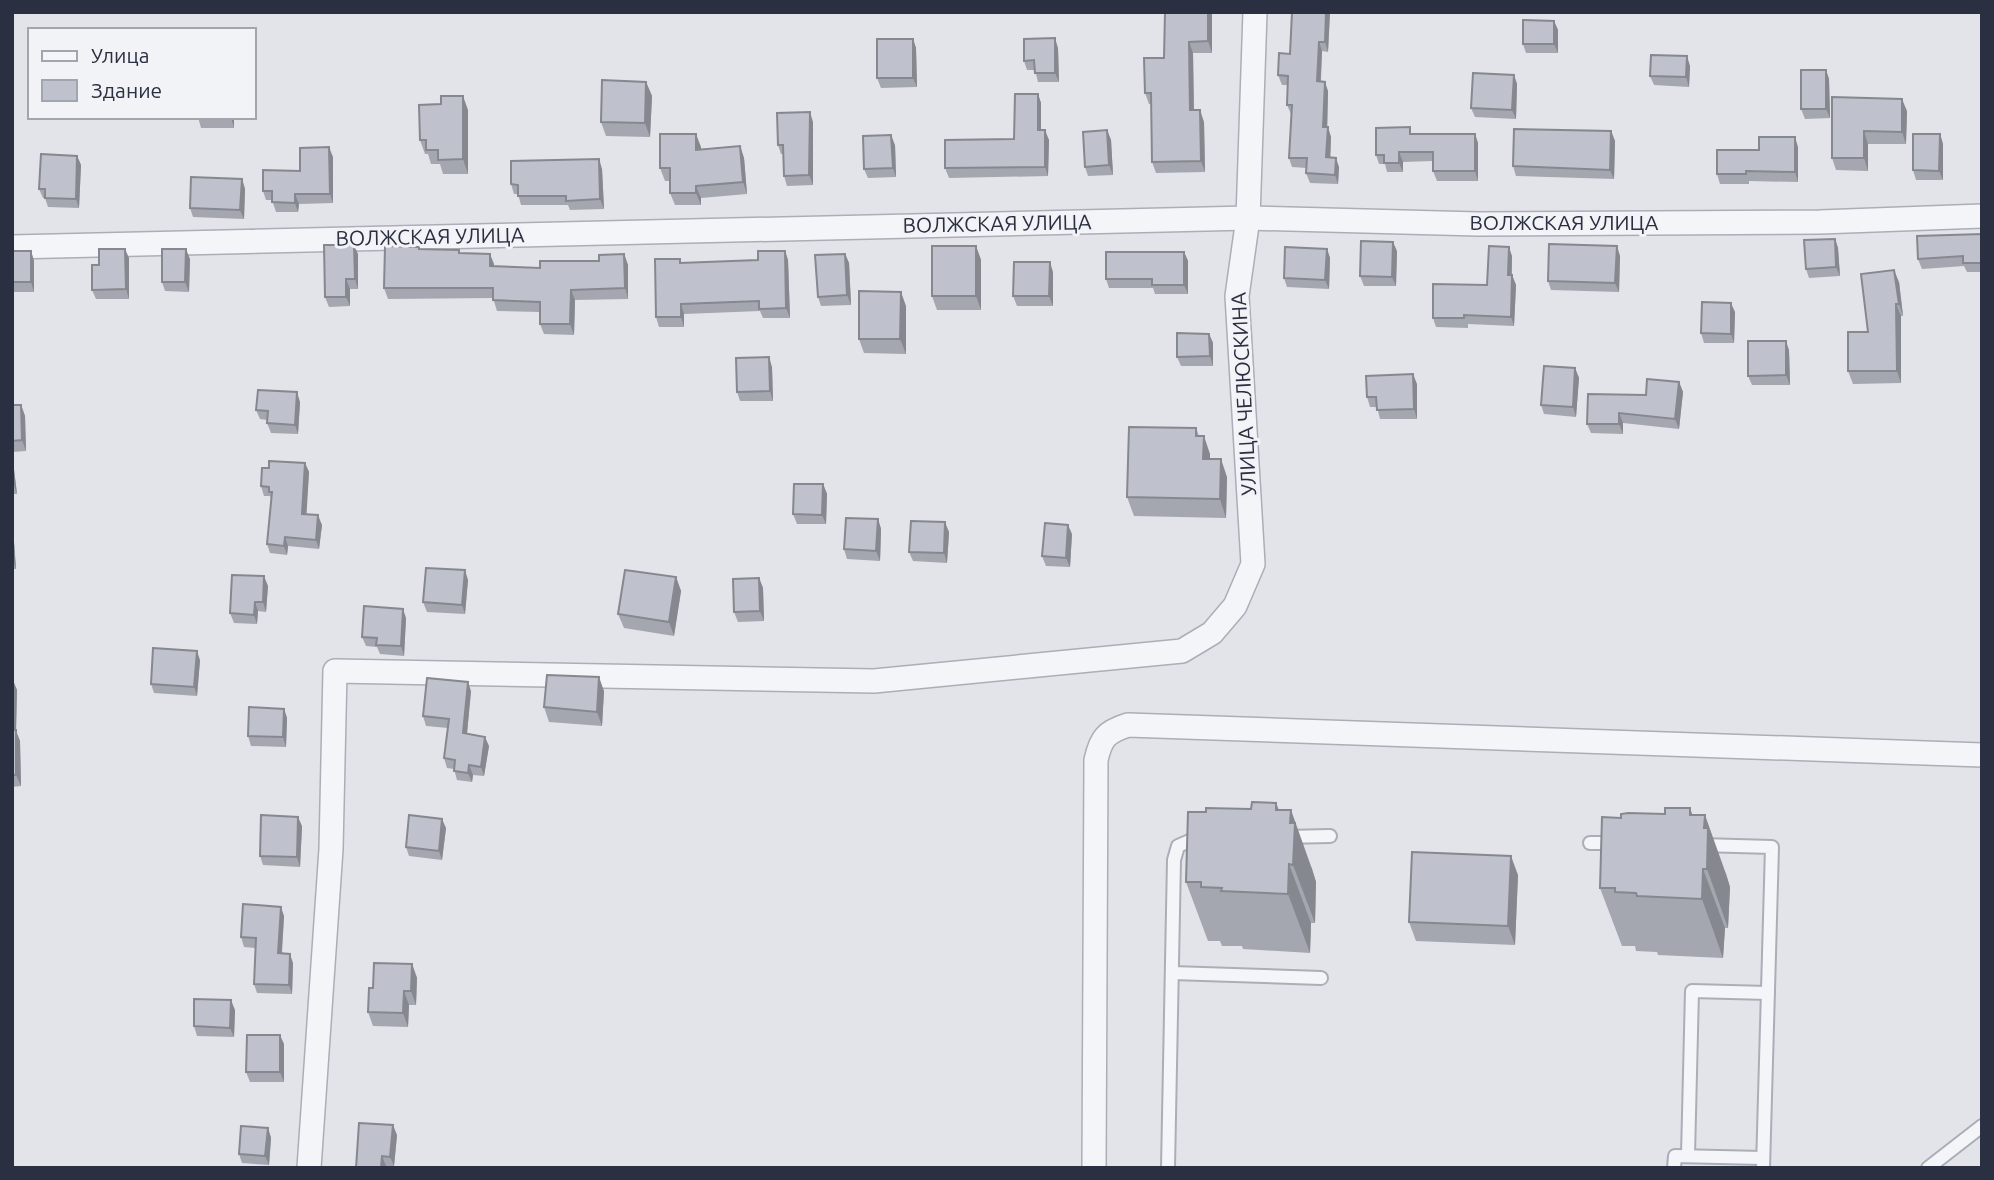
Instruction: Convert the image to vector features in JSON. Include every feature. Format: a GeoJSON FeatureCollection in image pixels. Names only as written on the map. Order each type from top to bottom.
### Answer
{"type":"FeatureCollection","features":[{"type":"Feature","properties":{"kind":"street","name":"УЛИЦА ЧЕЛЮСКИНА"},"geometry":{"type":"LineString","coordinates":[[309,1168],[331,849],[335,671],[874,681],[1182,651],[1212,633],[1235,606],[1253,564],[1237,296],[1248,218],[1255,12]]}},
{"type":"Feature","properties":{"kind":"street","name":"ВОЛЖСКАЯ УЛИЦА"},"geometry":{"type":"LineString","coordinates":[[12,247],[1248,218],[1478,224],[1820,222],[1982,216]]}},
{"type":"Feature","properties":{"kind":"street"},"geometry":{"type":"LineString","coordinates":[[1094,1168],[1096,760],[1100,743],[1112,730],[1128,725],[1982,755]]}},
{"type":"Feature","properties":{"kind":"lane"},"geometry":{"type":"LineString","coordinates":[[1275,838],[1330,836]]}},
{"type":"Feature","properties":{"kind":"lane"},"geometry":{"type":"LineString","coordinates":[[1168,1168],[1174,860],[1178,846],[1194,839],[1221,839]]}},
{"type":"Feature","properties":{"kind":"lane"},"geometry":{"type":"LineString","coordinates":[[1590,843],[1632,844]]}},
{"type":"Feature","properties":{"kind":"lane"},"geometry":{"type":"LineString","coordinates":[[1674,1168],[1675,1156],[1763,1163],[1772,847],[1688,845]]}},
{"type":"Feature","properties":{"kind":"lane"},"geometry":{"type":"LineString","coordinates":[[1172,973],[1321,978]]}},
{"type":"Feature","properties":{"kind":"lane"},"geometry":{"type":"LineString","coordinates":[[1688,1156],[1692,990],[1768,993]]}},
{"type":"Feature","properties":{"kind":"lane"},"geometry":{"type":"LineString","coordinates":[[1928,1168],[1982,1126]]}},
{"type":"Feature","properties":{"kind":"building"},"geometry":{"type":"Polygon","coordinates":[[[1165,12],[1208,12],[1208,41],[1189,42],[1190,110],[1200,110],[1201,161],[1152,162],[1151,93],[1145,93],[1144,58],[1164,58],[1165,12]]]}},
{"type":"Feature","properties":{"kind":"building"},"geometry":{"type":"Polygon","coordinates":[[[1292,12],[1326,12],[1325,42],[1319,42],[1317,81],[1325,82],[1323,127],[1328,127],[1326,157],[1336,158],[1335,175],[1306,173],[1307,158],[1289,158],[1292,105],[1287,105],[1288,76],[1278,75],[1279,53],[1290,54],[1292,12]]]}},
{"type":"Feature","properties":{"kind":"building"},"geometry":{"type":"Polygon","coordinates":[[[1523,20],[1554,21],[1554,44],[1523,44],[1523,20]]]}},
{"type":"Feature","properties":{"kind":"building"},"geometry":{"type":"Polygon","coordinates":[[[1055,38],[1055,73],[1035,73],[1034,60],[1024,61],[1024,39],[1055,38]]]}},
{"type":"Feature","properties":{"kind":"building"},"geometry":{"type":"Polygon","coordinates":[[[877,39],[913,39],[913,78],[877,78],[877,39]]]}},
{"type":"Feature","properties":{"kind":"building"},"geometry":{"type":"Polygon","coordinates":[[[1651,55],[1687,56],[1686,77],[1650,76],[1651,55]]]}},
{"type":"Feature","properties":{"kind":"building"},"geometry":{"type":"Polygon","coordinates":[[[1801,70],[1826,70],[1826,109],[1801,109],[1801,70]]]}},
{"type":"Feature","properties":{"kind":"building"},"geometry":{"type":"Polygon","coordinates":[[[1473,73],[1514,75],[1512,110],[1471,108],[1473,73]]]}},
{"type":"Feature","properties":{"kind":"building"},"geometry":{"type":"Polygon","coordinates":[[[602,80],[646,82],[645,123],[601,122],[602,80]]]}},
{"type":"Feature","properties":{"kind":"building"},"geometry":{"type":"Polygon","coordinates":[[[1015,94],[1038,94],[1038,130],[1045,130],[1045,167],[945,168],[945,140],[1014,139],[1015,94]]]}},
{"type":"Feature","properties":{"kind":"building"},"geometry":{"type":"Polygon","coordinates":[[[441,96],[463,96],[463,159],[438,160],[438,150],[426,150],[426,140],[420,140],[419,105],[441,104],[441,96]]]}},
{"type":"Feature","properties":{"kind":"building"},"geometry":{"type":"Polygon","coordinates":[[[1832,97],[1902,99],[1902,132],[1864,131],[1864,158],[1832,158],[1832,97]]]}},
{"type":"Feature","properties":{"kind":"building"},"geometry":{"type":"Polygon","coordinates":[[[810,112],[809,175],[784,176],[783,145],[778,145],[777,113],[810,112]]]}},
{"type":"Feature","properties":{"kind":"building"},"geometry":{"type":"Polygon","coordinates":[[[1410,127],[1410,134],[1475,134],[1475,171],[1433,171],[1433,152],[1399,152],[1399,163],[1384,163],[1384,155],[1376,155],[1376,128],[1410,127]]]}},
{"type":"Feature","properties":{"kind":"building"},"geometry":{"type":"Polygon","coordinates":[[[1514,129],[1611,131],[1610,170],[1513,166],[1514,129]]]}},
{"type":"Feature","properties":{"kind":"building"},"geometry":{"type":"Polygon","coordinates":[[[1107,130],[1109,165],[1085,167],[1083,132],[1107,130]]]}},
{"type":"Feature","properties":{"kind":"building"},"geometry":{"type":"Polygon","coordinates":[[[660,134],[696,134],[696,150],[740,146],[743,182],[696,186],[696,193],[670,193],[670,168],[660,168],[660,134]]]}},
{"type":"Feature","properties":{"kind":"building"},"geometry":{"type":"Polygon","coordinates":[[[1913,134],[1940,134],[1939,171],[1913,170],[1913,134]]]}},
{"type":"Feature","properties":{"kind":"building"},"geometry":{"type":"Polygon","coordinates":[[[891,135],[893,168],[864,169],[863,136],[891,135]]]}},
{"type":"Feature","properties":{"kind":"building"},"geometry":{"type":"Polygon","coordinates":[[[1759,137],[1795,137],[1795,172],[1746,171],[1746,174],[1717,174],[1717,150],[1759,150],[1759,137]]]}},
{"type":"Feature","properties":{"kind":"building"},"geometry":{"type":"Polygon","coordinates":[[[329,147],[330,194],[295,194],[295,203],[272,202],[272,191],[263,191],[263,170],[300,171],[300,148],[329,147]]]}},
{"type":"Feature","properties":{"kind":"building"},"geometry":{"type":"Polygon","coordinates":[[[41,154],[77,156],[76,199],[45,198],[45,189],[39,189],[41,154]]]}},
{"type":"Feature","properties":{"kind":"building"},"geometry":{"type":"Polygon","coordinates":[[[599,159],[600,199],[566,201],[566,196],[518,196],[518,185],[511,184],[511,161],[599,159]]]}},
{"type":"Feature","properties":{"kind":"building"},"geometry":{"type":"Polygon","coordinates":[[[191,177],[242,179],[240,210],[190,208],[191,177]]]}},
{"type":"Feature","properties":{"kind":"building"},"geometry":{"type":"Polygon","coordinates":[[[1982,234],[1982,263],[1963,263],[1963,256],[1918,259],[1917,236],[1982,234]]]}},
{"type":"Feature","properties":{"kind":"building"},"geometry":{"type":"Polygon","coordinates":[[[1835,239],[1836,267],[1806,269],[1804,240],[1835,239]]]}},
{"type":"Feature","properties":{"kind":"building"},"geometry":{"type":"Polygon","coordinates":[[[1361,241],[1393,242],[1392,277],[1360,276],[1361,241]]]}},
{"type":"Feature","properties":{"kind":"building"},"geometry":{"type":"Polygon","coordinates":[[[1549,244],[1617,246],[1615,283],[1548,281],[1549,244]]]}},
{"type":"Feature","properties":{"kind":"building"},"geometry":{"type":"Polygon","coordinates":[[[324,245],[354,245],[355,279],[346,279],[346,297],[325,297],[324,245]]]}},
{"type":"Feature","properties":{"kind":"building"},"geometry":{"type":"Polygon","coordinates":[[[385,246],[490,254],[490,266],[540,268],[540,261],[599,261],[599,255],[624,254],[625,288],[571,290],[570,324],[540,324],[540,302],[493,300],[493,288],[384,288],[385,246]]]}},
{"type":"Feature","properties":{"kind":"building"},"geometry":{"type":"Polygon","coordinates":[[[932,246],[976,246],[976,296],[932,296],[932,246]]]}},
{"type":"Feature","properties":{"kind":"building"},"geometry":{"type":"Polygon","coordinates":[[[1489,246],[1509,247],[1508,275],[1512,275],[1511,317],[1464,315],[1464,318],[1433,318],[1433,284],[1487,285],[1489,246]]]}},
{"type":"Feature","properties":{"kind":"building"},"geometry":{"type":"Polygon","coordinates":[[[1285,247],[1327,249],[1325,280],[1284,278],[1285,247]]]}},
{"type":"Feature","properties":{"kind":"building"},"geometry":{"type":"Polygon","coordinates":[[[99,249],[125,249],[126,289],[92,290],[92,265],[99,265],[99,249]]]}},
{"type":"Feature","properties":{"kind":"building"},"geometry":{"type":"Polygon","coordinates":[[[162,249],[186,249],[185,282],[162,282],[162,249]]]}},
{"type":"Feature","properties":{"kind":"building"},"geometry":{"type":"Polygon","coordinates":[[[12,251],[31,251],[31,282],[12,282],[12,251]]]}},
{"type":"Feature","properties":{"kind":"building"},"geometry":{"type":"Polygon","coordinates":[[[758,251],[785,251],[786,308],[759,309],[759,301],[681,304],[681,317],[656,317],[655,259],[680,259],[680,263],[758,260],[758,251]]]}},
{"type":"Feature","properties":{"kind":"building"},"geometry":{"type":"Polygon","coordinates":[[[1106,252],[1184,252],[1184,285],[1152,285],[1152,279],[1106,279],[1106,252]]]}},
{"type":"Feature","properties":{"kind":"building"},"geometry":{"type":"Polygon","coordinates":[[[845,254],[847,295],[818,297],[815,255],[845,254]]]}},
{"type":"Feature","properties":{"kind":"building"},"geometry":{"type":"Polygon","coordinates":[[[1014,262],[1050,262],[1049,296],[1013,296],[1014,262]]]}},
{"type":"Feature","properties":{"kind":"building"},"geometry":{"type":"Polygon","coordinates":[[[1894,270],[1899,304],[1896,304],[1897,371],[1848,371],[1848,332],[1868,332],[1861,274],[1894,270]]]}},
{"type":"Feature","properties":{"kind":"building"},"geometry":{"type":"Polygon","coordinates":[[[859,291],[901,292],[900,339],[859,339],[859,291]]]}},
{"type":"Feature","properties":{"kind":"building"},"geometry":{"type":"Polygon","coordinates":[[[1702,302],[1731,303],[1731,334],[1701,333],[1702,302]]]}},
{"type":"Feature","properties":{"kind":"building"},"geometry":{"type":"Polygon","coordinates":[[[1177,333],[1209,334],[1210,356],[1177,357],[1177,333]]]}},
{"type":"Feature","properties":{"kind":"building"},"geometry":{"type":"Polygon","coordinates":[[[1748,341],[1786,341],[1786,375],[1748,376],[1748,341]]]}},
{"type":"Feature","properties":{"kind":"building"},"geometry":{"type":"Polygon","coordinates":[[[769,357],[770,391],[737,392],[736,358],[769,357]]]}},
{"type":"Feature","properties":{"kind":"building"},"geometry":{"type":"Polygon","coordinates":[[[1544,366],[1575,368],[1573,407],[1541,405],[1544,366]]]}},
{"type":"Feature","properties":{"kind":"building"},"geometry":{"type":"Polygon","coordinates":[[[1413,374],[1414,409],[1377,410],[1376,397],[1367,397],[1366,376],[1413,374]]]}},
{"type":"Feature","properties":{"kind":"building"},"geometry":{"type":"Polygon","coordinates":[[[1647,379],[1679,382],[1675,419],[1619,413],[1619,424],[1587,424],[1588,394],[1646,395],[1647,379]]]}},
{"type":"Feature","properties":{"kind":"building"},"geometry":{"type":"Polygon","coordinates":[[[258,390],[297,392],[295,425],[267,423],[268,411],[256,410],[258,390]]]}},
{"type":"Feature","properties":{"kind":"building"},"geometry":{"type":"Polygon","coordinates":[[[12,405],[21,405],[22,440],[12,441],[12,405]]]}},
{"type":"Feature","properties":{"kind":"building"},"geometry":{"type":"Polygon","coordinates":[[[1129,427],[1196,428],[1196,436],[1204,436],[1203,459],[1221,459],[1220,499],[1127,497],[1129,427]]]}},
{"type":"Feature","properties":{"kind":"building"},"geometry":{"type":"Polygon","coordinates":[[[269,461],[305,463],[302,514],[318,515],[316,540],[285,537],[284,546],[267,544],[272,492],[269,492],[269,487],[261,486],[262,468],[269,468],[269,461]]]}},
{"type":"Feature","properties":{"kind":"building"},"geometry":{"type":"Polygon","coordinates":[[[794,484],[823,484],[822,515],[793,514],[794,484]]]}},
{"type":"Feature","properties":{"kind":"building"},"geometry":{"type":"Polygon","coordinates":[[[846,518],[878,519],[876,551],[844,549],[846,518]]]}},
{"type":"Feature","properties":{"kind":"building"},"geometry":{"type":"Polygon","coordinates":[[[911,521],[945,522],[944,553],[909,552],[911,521]]]}},
{"type":"Feature","properties":{"kind":"building"},"geometry":{"type":"Polygon","coordinates":[[[1045,523],[1068,525],[1066,558],[1042,556],[1045,523]]]}},
{"type":"Feature","properties":{"kind":"building"},"geometry":{"type":"Polygon","coordinates":[[[426,568],[465,570],[462,605],[423,602],[426,568]]]}},
{"type":"Feature","properties":{"kind":"building"},"geometry":{"type":"Polygon","coordinates":[[[625,570],[676,577],[669,622],[618,614],[625,570]]]}},
{"type":"Feature","properties":{"kind":"building"},"geometry":{"type":"Polygon","coordinates":[[[232,575],[264,576],[263,602],[255,602],[254,615],[230,613],[232,575]]]}},
{"type":"Feature","properties":{"kind":"building"},"geometry":{"type":"Polygon","coordinates":[[[759,578],[760,611],[734,612],[733,579],[759,578]]]}},
{"type":"Feature","properties":{"kind":"building"},"geometry":{"type":"Polygon","coordinates":[[[364,606],[403,609],[401,646],[376,645],[377,638],[362,637],[364,606]]]}},
{"type":"Feature","properties":{"kind":"building"},"geometry":{"type":"Polygon","coordinates":[[[153,648],[197,651],[194,687],[151,684],[153,648]]]}},
{"type":"Feature","properties":{"kind":"building"},"geometry":{"type":"Polygon","coordinates":[[[547,675],[599,677],[597,712],[544,707],[547,675]]]}},
{"type":"Feature","properties":{"kind":"building"},"geometry":{"type":"Polygon","coordinates":[[[427,678],[468,682],[463,733],[485,737],[481,767],[469,765],[468,773],[454,771],[455,760],[444,758],[449,719],[423,716],[427,678]]]}},
{"type":"Feature","properties":{"kind":"building"},"geometry":{"type":"Polygon","coordinates":[[[249,707],[284,709],[283,737],[248,736],[249,707]]]}},
{"type":"Feature","properties":{"kind":"building"},"geometry":{"type":"Polygon","coordinates":[[[12,730],[16,730],[16,775],[12,775],[12,730]]]}},
{"type":"Feature","properties":{"kind":"building"},"geometry":{"type":"Polygon","coordinates":[[[1252,802],[1276,803],[1276,810],[1291,810],[1290,823],[1295,823],[1293,865],[1289,864],[1288,894],[1221,891],[1222,888],[1201,887],[1201,882],[1186,882],[1188,812],[1206,812],[1206,808],[1251,809],[1252,802]]]}},
{"type":"Feature","properties":{"kind":"building"},"geometry":{"type":"Polygon","coordinates":[[[1665,808],[1690,808],[1690,815],[1705,815],[1704,828],[1708,828],[1707,869],[1703,869],[1702,899],[1637,896],[1636,893],[1615,892],[1615,888],[1600,888],[1602,817],[1621,818],[1621,814],[1628,813],[1665,814],[1665,808]]]}},
{"type":"Feature","properties":{"kind":"building"},"geometry":{"type":"Polygon","coordinates":[[[261,815],[298,817],[297,857],[260,856],[261,815]]]}},
{"type":"Feature","properties":{"kind":"building"},"geometry":{"type":"Polygon","coordinates":[[[409,815],[442,819],[439,851],[406,847],[409,815]]]}},
{"type":"Feature","properties":{"kind":"building"},"geometry":{"type":"Polygon","coordinates":[[[1412,852],[1511,856],[1508,926],[1409,922],[1412,852]]]}},
{"type":"Feature","properties":{"kind":"building"},"geometry":{"type":"Polygon","coordinates":[[[243,904],[281,907],[278,953],[290,954],[289,985],[254,984],[256,938],[241,937],[243,904]]]}},
{"type":"Feature","properties":{"kind":"building"},"geometry":{"type":"Polygon","coordinates":[[[374,963],[412,964],[411,991],[404,991],[403,1013],[368,1012],[374,963]]]}},
{"type":"Feature","properties":{"kind":"building"},"geometry":{"type":"Polygon","coordinates":[[[194,999],[231,1000],[230,1028],[194,1026],[194,999]]]}},
{"type":"Feature","properties":{"kind":"building"},"geometry":{"type":"Polygon","coordinates":[[[247,1035],[280,1035],[280,1072],[246,1072],[247,1035]]]}},
{"type":"Feature","properties":{"kind":"building"},"geometry":{"type":"Polygon","coordinates":[[[359,1123],[393,1125],[390,1157],[382,1156],[381,1168],[356,1168],[359,1123]]]}},
{"type":"Feature","properties":{"kind":"building"},"geometry":{"type":"Polygon","coordinates":[[[241,1126],[268,1128],[265,1156],[239,1154],[241,1126]]]}}]}
